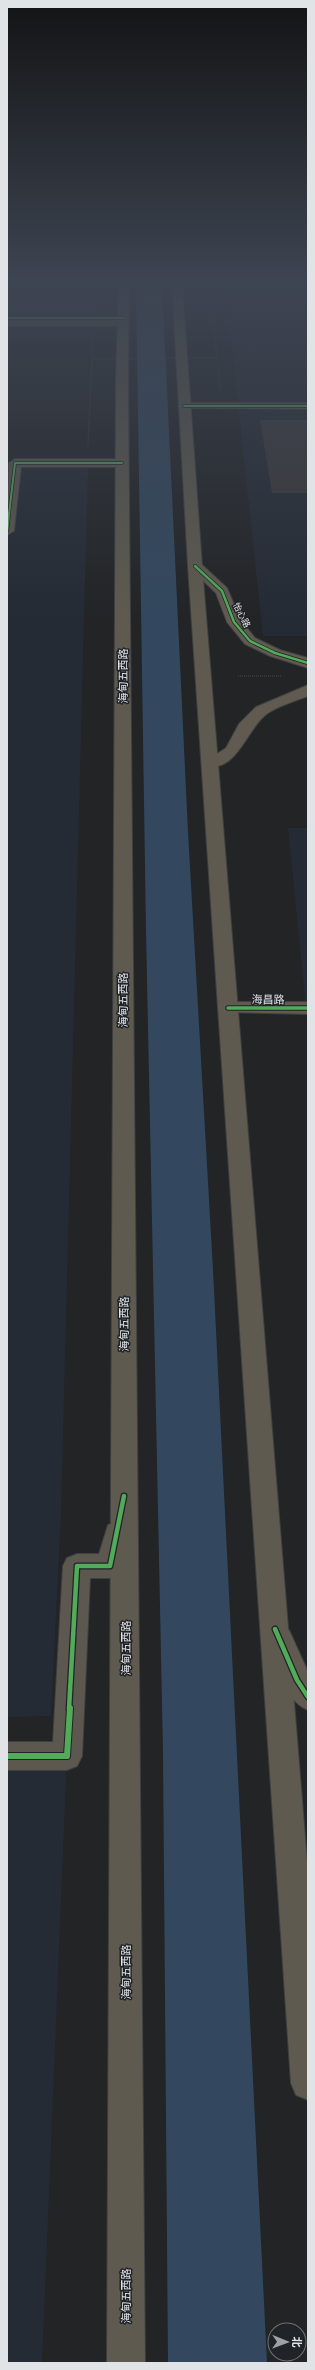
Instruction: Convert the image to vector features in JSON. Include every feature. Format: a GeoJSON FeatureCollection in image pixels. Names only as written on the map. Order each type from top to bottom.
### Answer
{"type":"FeatureCollection","features":[{"type":"Feature","properties":{"kind":"main road","name":"海甸五西路"},"geometry":{"type":"LineString","coordinates":[[123,395],[126,2363]]}},
{"type":"Feature","properties":{"kind":"main road"},"geometry":{"type":"LineString","coordinates":[[183,395],[308,2083]]}},
{"type":"Feature","properties":{"kind":"street"},"geometry":{"type":"LineString","coordinates":[[184,407],[308,407]]}},
{"type":"Feature","properties":{"kind":"street"},"geometry":{"type":"LineString","coordinates":[[184,407],[308,407]]}},
{"type":"Feature","properties":{"kind":"street"},"geometry":{"type":"LineString","coordinates":[[7,530],[16,463],[122,463]]}},
{"type":"Feature","properties":{"kind":"street","name":"怡心路"},"geometry":{"type":"LineString","coordinates":[[195,566],[222,591],[234,622],[250,642],[275,654],[308,663]]}},
{"type":"Feature","properties":{"kind":"street"},"geometry":{"type":"LineString","coordinates":[[211,763],[232,751],[245,727],[262,710],[308,690]]}},
{"type":"Feature","properties":{"kind":"street","name":"海昌路"},"geometry":{"type":"LineString","coordinates":[[229,1014],[308,1008]]}},
{"type":"Feature","properties":{"kind":"street","name":"海昌路"},"geometry":{"type":"LineString","coordinates":[[229,1014],[308,1021]]}},
{"type":"Feature","properties":{"kind":"street"},"geometry":{"type":"LineString","coordinates":[[7,1756],[67,1756],[77,1566],[110,1566],[124,1496]]}},
{"type":"Feature","properties":{"kind":"street"},"geometry":{"type":"LineString","coordinates":[[275,1630],[297,1680],[308,1697]]}},
{"type":"Feature","properties":{"kind":"street"},"geometry":{"type":"LineString","coordinates":[[295,1906],[302,1877],[308,1863]]}},
{"type":"Feature","properties":{"kind":"path"},"geometry":{"type":"LineString","coordinates":[[88,463],[91,395]]}},
{"type":"Feature","properties":{"kind":"path"},"geometry":{"type":"LineString","coordinates":[[221,395],[222,406]]}},
{"type":"Feature","properties":{"kind":"path"},"geometry":{"type":"LineString","coordinates":[[238,676],[283,676]]}},
{"type":"Feature","properties":{"kind":"shaded area"},"geometry":{"type":"Polygon","coordinates":[[[237,395],[308,395],[308,636],[263,636],[237,395]]]}},
{"type":"Feature","properties":{"kind":"shaded area"},"geometry":{"type":"Polygon","coordinates":[[[15,463],[88,463],[61,1515],[51,1716],[7,1717],[7,531],[15,463]]]}},
{"type":"Feature","properties":{"kind":"shaded area"},"geometry":{"type":"Polygon","coordinates":[[[288,828],[308,828],[308,1028],[288,828]]]}},
{"type":"Feature","properties":{"kind":"shaded area"},"geometry":{"type":"Polygon","coordinates":[[[7,1756],[67,1756],[42,2363],[7,2363],[7,1756]]]}},
{"type":"Feature","properties":{"kind":"water"},"geometry":{"type":"Polygon","coordinates":[[[138,395],[167,395],[188,832],[213,1270],[267,2363],[168,2363],[163,1752],[146,931],[138,395]]]}},
{"type":"Feature","properties":{"kind":"building"},"geometry":{"type":"Polygon","coordinates":[[[260,420],[308,420],[308,493],[272,493],[260,420]]]}},
{"type":"Feature","properties":{"kind":"cycle path"},"geometry":{"type":"LineString","coordinates":[[184,406],[308,406]]}},
{"type":"Feature","properties":{"kind":"cycle path"},"geometry":{"type":"LineString","coordinates":[[7,531],[15,463],[122,463]]}},
{"type":"Feature","properties":{"kind":"cycle path"},"geometry":{"type":"LineString","coordinates":[[195,566],[222,591],[234,622],[250,641],[275,653],[308,663]]}},
{"type":"Feature","properties":{"kind":"cycle path"},"geometry":{"type":"LineString","coordinates":[[228,1008],[308,1008]]}},
{"type":"Feature","properties":{"kind":"cycle path"},"geometry":{"type":"LineString","coordinates":[[7,1756],[67,1756],[77,1566],[110,1566],[124,1496]]}},
{"type":"Feature","properties":{"kind":"cycle path"},"geometry":{"type":"LineString","coordinates":[[275,1629],[297,1680],[308,1697]]}}]}
